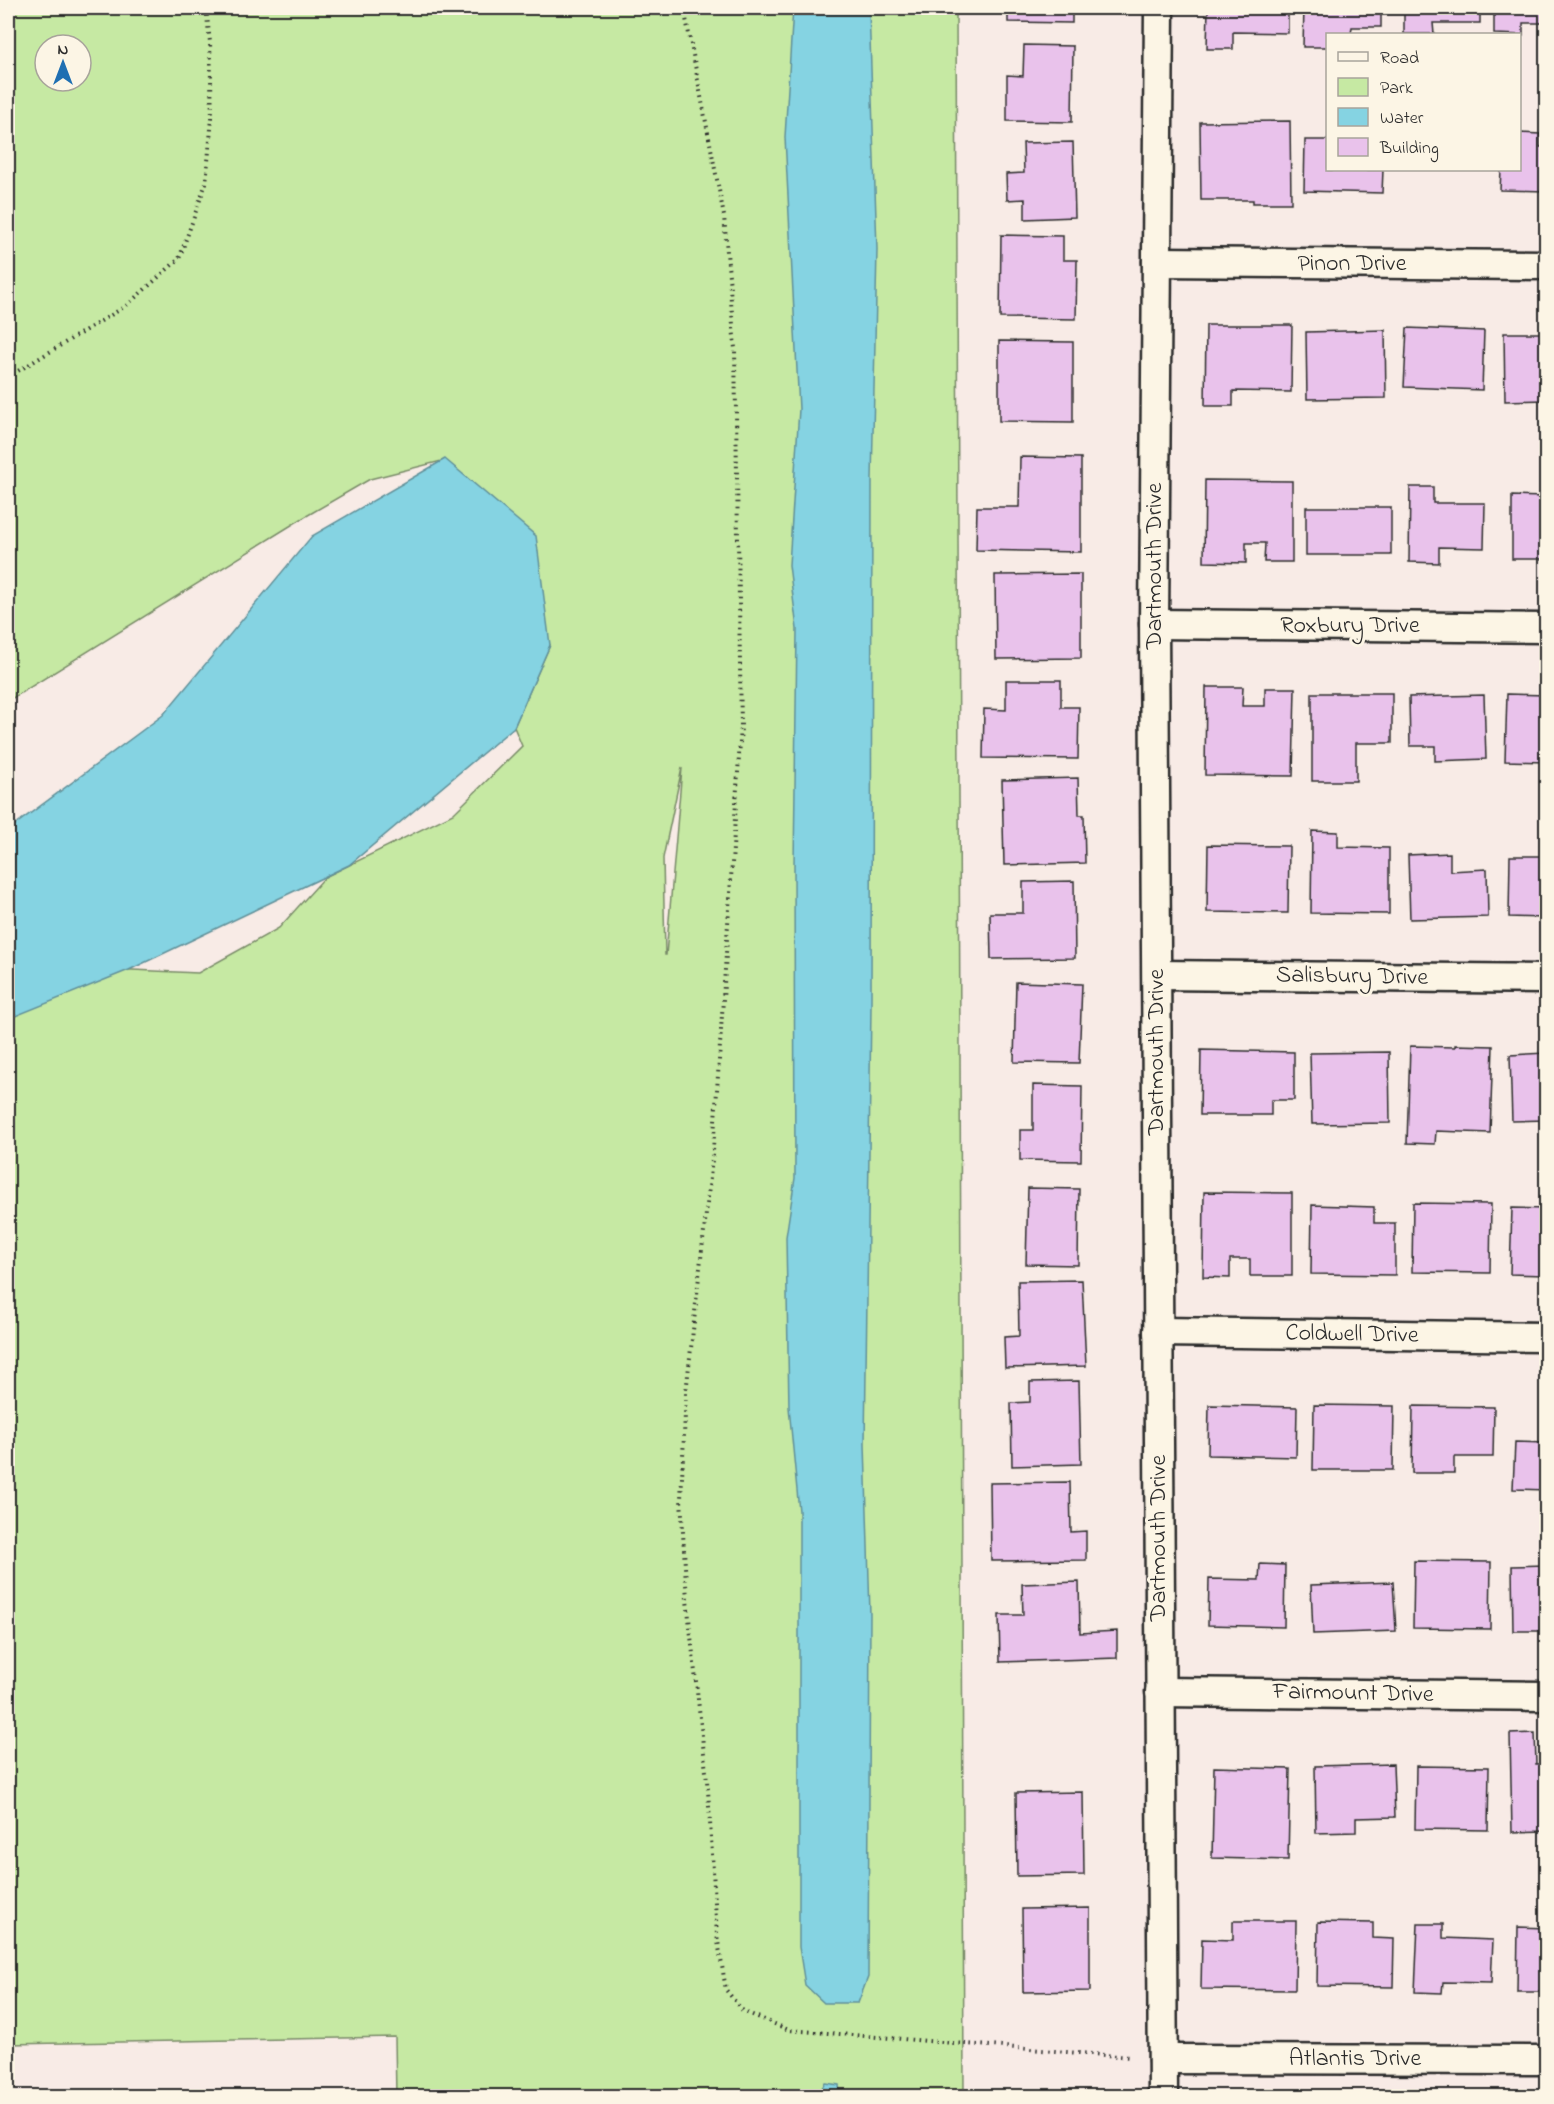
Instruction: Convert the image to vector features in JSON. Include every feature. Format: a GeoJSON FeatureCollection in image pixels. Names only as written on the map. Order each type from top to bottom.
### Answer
{"type":"FeatureCollection","features":[{"type":"Feature","properties":{"kind":"street","name":"Dartmouth Drive"},"geometry":{"type":"LineString","coordinates":[[1159,8],[1154,624],[1163,2097]]}},
{"type":"Feature","properties":{"kind":"street","name":"Pinon Drive"},"geometry":{"type":"LineString","coordinates":[[1156,262],[1546,265]]}},
{"type":"Feature","properties":{"kind":"street","name":"Roxbury Drive"},"geometry":{"type":"LineString","coordinates":[[1154,624],[1546,628]]}},
{"type":"Feature","properties":{"kind":"street","name":"Salisbury Drive"},"geometry":{"type":"LineString","coordinates":[[1156,975],[1546,979]]}},
{"type":"Feature","properties":{"kind":"street","name":"Coldwell Drive"},"geometry":{"type":"LineString","coordinates":[[1158,1332],[1546,1337]]}},
{"type":"Feature","properties":{"kind":"street","name":"Fairmount Drive"},"geometry":{"type":"LineString","coordinates":[[1160,1692],[1546,1696]]}},
{"type":"Feature","properties":{"kind":"street","name":"Atlantis Drive"},"geometry":{"type":"LineString","coordinates":[[1163,2059],[1546,2060]]}},
{"type":"Feature","properties":{"kind":"path"},"geometry":{"type":"LineString","coordinates":[[8,377],[126,306],[179,259],[206,183],[212,118],[210,42],[206,8]]}},
{"type":"Feature","properties":{"kind":"path"},"geometry":{"type":"LineString","coordinates":[[684,8],[724,216],[735,349],[741,727],[712,1151],[686,1393],[681,1499],[687,1600],[708,1790],[717,1935],[726,1990],[743,2011],[789,2030],[1163,2059]]}},
{"type":"Feature","properties":{"kind":"green space"},"geometry":{"type":"Polygon","coordinates":[[[8,8],[956,8],[964,2096],[396,2096],[395,2037],[8,2044],[8,1005],[89,968],[198,973],[279,928],[325,877],[453,814],[522,746],[514,727],[550,645],[445,460],[370,479],[8,701],[8,8]],[[682,768],[663,858],[666,955],[682,768]]]}},
{"type":"Feature","properties":{"kind":"water"},"geometry":{"type":"Polygon","coordinates":[[[793,8],[869,8],[877,249],[872,480],[871,1007],[865,1444],[870,1614],[868,1977],[858,2003],[824,2003],[805,1985],[799,1947],[799,1511],[789,1407],[786,1237],[795,1178],[794,866],[797,629],[789,565],[799,409],[785,137],[793,8]]]}},
{"type":"Feature","properties":{"kind":"water"},"geometry":{"type":"Polygon","coordinates":[[[445,459],[536,536],[550,645],[514,727],[349,865],[129,970],[8,1019],[8,830],[163,715],[312,536],[445,459]]]}},
{"type":"Feature","properties":{"kind":"water"},"geometry":{"type":"Polygon","coordinates":[[[825,2083],[839,2085],[840,2096],[817,2096],[825,2083]]]}},
{"type":"Feature","properties":{"kind":"building"},"geometry":{"type":"Polygon","coordinates":[[[1008,8],[1072,8],[1072,23],[1008,22],[1008,8]]]}},
{"type":"Feature","properties":{"kind":"building"},"geometry":{"type":"Polygon","coordinates":[[[1208,8],[1288,8],[1288,33],[1233,32],[1233,49],[1207,49],[1208,8]]]}},
{"type":"Feature","properties":{"kind":"building"},"geometry":{"type":"Polygon","coordinates":[[[1304,8],[1381,8],[1381,27],[1352,27],[1351,33],[1326,33],[1326,47],[1303,47],[1304,8]]]}},
{"type":"Feature","properties":{"kind":"building"},"geometry":{"type":"Polygon","coordinates":[[[1404,8],[1480,8],[1480,23],[1433,23],[1434,33],[1404,33],[1404,8]]]}},
{"type":"Feature","properties":{"kind":"building"},"geometry":{"type":"Polygon","coordinates":[[[1494,8],[1546,8],[1546,23],[1523,23],[1523,35],[1521,33],[1494,33],[1494,8]]]}},
{"type":"Feature","properties":{"kind":"building"},"geometry":{"type":"Polygon","coordinates":[[[1024,45],[1073,46],[1072,122],[1007,121],[1007,75],[1023,76],[1024,45]]]}},
{"type":"Feature","properties":{"kind":"building"},"geometry":{"type":"Polygon","coordinates":[[[1290,121],[1291,203],[1201,200],[1200,122],[1290,121]]]}},
{"type":"Feature","properties":{"kind":"building"},"geometry":{"type":"Polygon","coordinates":[[[1521,133],[1540,134],[1540,147],[1546,147],[1546,191],[1500,190],[1501,171],[1521,171],[1521,133]]]}},
{"type":"Feature","properties":{"kind":"building"},"geometry":{"type":"Polygon","coordinates":[[[1305,140],[1326,140],[1326,171],[1383,171],[1382,193],[1304,191],[1305,140]]]}},
{"type":"Feature","properties":{"kind":"building"},"geometry":{"type":"Polygon","coordinates":[[[1073,142],[1075,217],[1025,219],[1025,199],[1007,200],[1006,174],[1024,173],[1023,143],[1073,142]]]}},
{"type":"Feature","properties":{"kind":"building"},"geometry":{"type":"Polygon","coordinates":[[[1001,235],[1063,236],[1063,260],[1077,260],[1076,319],[1000,318],[1001,235]]]}},
{"type":"Feature","properties":{"kind":"building"},"geometry":{"type":"Polygon","coordinates":[[[1206,325],[1292,325],[1291,392],[1233,391],[1233,406],[1205,406],[1206,325]]]}},
{"type":"Feature","properties":{"kind":"building"},"geometry":{"type":"Polygon","coordinates":[[[1407,328],[1484,331],[1482,390],[1404,387],[1407,328]]]}},
{"type":"Feature","properties":{"kind":"building"},"geometry":{"type":"Polygon","coordinates":[[[1385,330],[1386,398],[1307,399],[1306,332],[1385,330]]]}},
{"type":"Feature","properties":{"kind":"building"},"geometry":{"type":"Polygon","coordinates":[[[1504,333],[1546,333],[1546,400],[1505,401],[1504,333]]]}},
{"type":"Feature","properties":{"kind":"building"},"geometry":{"type":"Polygon","coordinates":[[[999,341],[1073,342],[1073,422],[999,421],[999,341]]]}},
{"type":"Feature","properties":{"kind":"building"},"geometry":{"type":"Polygon","coordinates":[[[1020,457],[1081,458],[1081,552],[976,550],[977,507],[1019,507],[1020,457]]]}},
{"type":"Feature","properties":{"kind":"building"},"geometry":{"type":"Polygon","coordinates":[[[1205,480],[1292,481],[1292,562],[1264,562],[1265,543],[1246,543],[1246,563],[1204,562],[1205,480]]]}},
{"type":"Feature","properties":{"kind":"building"},"geometry":{"type":"Polygon","coordinates":[[[1410,487],[1433,487],[1433,503],[1485,503],[1484,548],[1439,547],[1439,563],[1409,562],[1410,487]]]}},
{"type":"Feature","properties":{"kind":"building"},"geometry":{"type":"Polygon","coordinates":[[[1545,488],[1546,559],[1512,559],[1512,496],[1545,497],[1545,488]]]}},
{"type":"Feature","properties":{"kind":"building"},"geometry":{"type":"Polygon","coordinates":[[[1306,507],[1391,507],[1391,555],[1306,555],[1306,507]]]}},
{"type":"Feature","properties":{"kind":"building"},"geometry":{"type":"Polygon","coordinates":[[[1081,574],[1081,658],[996,659],[995,575],[1081,574]]]}},
{"type":"Feature","properties":{"kind":"building"},"geometry":{"type":"Polygon","coordinates":[[[1006,680],[1061,680],[1061,707],[1079,707],[1078,759],[983,758],[984,709],[1006,710],[1006,680]]]}},
{"type":"Feature","properties":{"kind":"building"},"geometry":{"type":"Polygon","coordinates":[[[1206,687],[1243,687],[1242,706],[1265,706],[1265,688],[1295,688],[1293,776],[1205,775],[1206,687]]]}},
{"type":"Feature","properties":{"kind":"building"},"geometry":{"type":"Polygon","coordinates":[[[1312,693],[1392,693],[1392,743],[1356,743],[1356,781],[1312,781],[1312,693]]]}},
{"type":"Feature","properties":{"kind":"building"},"geometry":{"type":"Polygon","coordinates":[[[1507,694],[1546,695],[1546,762],[1505,761],[1507,694]]]}},
{"type":"Feature","properties":{"kind":"building"},"geometry":{"type":"Polygon","coordinates":[[[1484,695],[1486,759],[1435,761],[1435,746],[1410,746],[1409,697],[1484,695]]]}},
{"type":"Feature","properties":{"kind":"building"},"geometry":{"type":"Polygon","coordinates":[[[1078,778],[1079,815],[1084,815],[1085,863],[1004,865],[1002,780],[1078,778]]]}},
{"type":"Feature","properties":{"kind":"building"},"geometry":{"type":"Polygon","coordinates":[[[1312,831],[1338,832],[1338,847],[1389,848],[1389,914],[1311,913],[1312,831]]]}},
{"type":"Feature","properties":{"kind":"building"},"geometry":{"type":"Polygon","coordinates":[[[1208,845],[1289,846],[1288,913],[1207,912],[1208,845]]]}},
{"type":"Feature","properties":{"kind":"building"},"geometry":{"type":"Polygon","coordinates":[[[1450,853],[1450,871],[1487,869],[1488,917],[1410,919],[1408,855],[1450,853]]]}},
{"type":"Feature","properties":{"kind":"building"},"geometry":{"type":"Polygon","coordinates":[[[1510,856],[1546,856],[1546,918],[1509,917],[1510,856]]]}},
{"type":"Feature","properties":{"kind":"building"},"geometry":{"type":"Polygon","coordinates":[[[1074,881],[1075,958],[991,959],[990,913],[1023,913],[1023,882],[1074,881]]]}},
{"type":"Feature","properties":{"kind":"building"},"geometry":{"type":"Polygon","coordinates":[[[1016,982],[1082,984],[1079,1063],[1014,1062],[1016,982]]]}},
{"type":"Feature","properties":{"kind":"building"},"geometry":{"type":"Polygon","coordinates":[[[1455,1045],[1493,1046],[1490,1133],[1436,1131],[1435,1144],[1407,1143],[1410,1046],[1455,1047],[1455,1045]]]}},
{"type":"Feature","properties":{"kind":"building"},"geometry":{"type":"Polygon","coordinates":[[[1201,1050],[1294,1052],[1294,1100],[1271,1100],[1271,1115],[1200,1115],[1201,1050]]]}},
{"type":"Feature","properties":{"kind":"building"},"geometry":{"type":"Polygon","coordinates":[[[1389,1052],[1390,1123],[1312,1124],[1310,1053],[1389,1052]]]}},
{"type":"Feature","properties":{"kind":"building"},"geometry":{"type":"Polygon","coordinates":[[[1546,1053],[1546,1120],[1512,1121],[1510,1055],[1546,1053]]]}},
{"type":"Feature","properties":{"kind":"building"},"geometry":{"type":"Polygon","coordinates":[[[1033,1085],[1082,1086],[1081,1161],[1020,1160],[1020,1130],[1033,1130],[1033,1085]]]}},
{"type":"Feature","properties":{"kind":"building"},"geometry":{"type":"Polygon","coordinates":[[[1028,1188],[1079,1189],[1078,1265],[1026,1264],[1028,1188]]]}},
{"type":"Feature","properties":{"kind":"building"},"geometry":{"type":"Polygon","coordinates":[[[1204,1192],[1292,1193],[1292,1276],[1250,1276],[1250,1259],[1230,1259],[1230,1278],[1203,1277],[1204,1192]]]}},
{"type":"Feature","properties":{"kind":"building"},"geometry":{"type":"Polygon","coordinates":[[[1413,1203],[1491,1204],[1490,1273],[1412,1272],[1413,1203]]]}},
{"type":"Feature","properties":{"kind":"building"},"geometry":{"type":"Polygon","coordinates":[[[1312,1205],[1374,1207],[1374,1223],[1395,1223],[1395,1275],[1311,1274],[1312,1205]]]}},
{"type":"Feature","properties":{"kind":"building"},"geometry":{"type":"Polygon","coordinates":[[[1512,1208],[1546,1209],[1546,1275],[1510,1274],[1512,1208]]]}},
{"type":"Feature","properties":{"kind":"building"},"geometry":{"type":"Polygon","coordinates":[[[1082,1280],[1086,1366],[1005,1368],[1004,1337],[1019,1336],[1018,1281],[1082,1280]]]}},
{"type":"Feature","properties":{"kind":"building"},"geometry":{"type":"Polygon","coordinates":[[[1079,1381],[1081,1464],[1012,1466],[1011,1403],[1030,1402],[1030,1382],[1079,1381]]]}},
{"type":"Feature","properties":{"kind":"building"},"geometry":{"type":"Polygon","coordinates":[[[1209,1405],[1297,1407],[1296,1457],[1208,1455],[1209,1405]]]}},
{"type":"Feature","properties":{"kind":"building"},"geometry":{"type":"Polygon","coordinates":[[[1314,1405],[1394,1406],[1393,1470],[1313,1470],[1314,1405]]]}},
{"type":"Feature","properties":{"kind":"building"},"geometry":{"type":"Polygon","coordinates":[[[1413,1406],[1494,1407],[1493,1457],[1454,1457],[1454,1473],[1412,1473],[1413,1406]]]}},
{"type":"Feature","properties":{"kind":"building"},"geometry":{"type":"Polygon","coordinates":[[[1515,1442],[1546,1443],[1546,1490],[1513,1489],[1515,1442]]]}},
{"type":"Feature","properties":{"kind":"building"},"geometry":{"type":"Polygon","coordinates":[[[1070,1482],[1071,1532],[1086,1531],[1086,1560],[991,1561],[990,1483],[1070,1482]]]}},
{"type":"Feature","properties":{"kind":"building"},"geometry":{"type":"Polygon","coordinates":[[[1414,1561],[1491,1562],[1490,1629],[1413,1628],[1414,1561]]]}},
{"type":"Feature","properties":{"kind":"building"},"geometry":{"type":"Polygon","coordinates":[[[1260,1564],[1285,1565],[1284,1627],[1208,1625],[1209,1579],[1259,1580],[1260,1564]]]}},
{"type":"Feature","properties":{"kind":"building"},"geometry":{"type":"Polygon","coordinates":[[[1546,1565],[1546,1631],[1513,1631],[1512,1566],[1546,1565]]]}},
{"type":"Feature","properties":{"kind":"building"},"geometry":{"type":"Polygon","coordinates":[[[1079,1582],[1080,1633],[1117,1631],[1117,1658],[1000,1662],[999,1615],[1023,1615],[1022,1584],[1079,1582]]]}},
{"type":"Feature","properties":{"kind":"building"},"geometry":{"type":"Polygon","coordinates":[[[1393,1582],[1396,1631],[1313,1634],[1311,1585],[1393,1582]]]}},
{"type":"Feature","properties":{"kind":"building"},"geometry":{"type":"Polygon","coordinates":[[[1535,1733],[1536,1764],[1546,1764],[1546,1831],[1512,1832],[1510,1734],[1535,1733]]]}},
{"type":"Feature","properties":{"kind":"building"},"geometry":{"type":"Polygon","coordinates":[[[1393,1764],[1395,1817],[1356,1818],[1356,1832],[1316,1833],[1315,1766],[1393,1764]]]}},
{"type":"Feature","properties":{"kind":"building"},"geometry":{"type":"Polygon","coordinates":[[[1416,1766],[1489,1767],[1488,1830],[1415,1829],[1416,1766]]]}},
{"type":"Feature","properties":{"kind":"building"},"geometry":{"type":"Polygon","coordinates":[[[1214,1767],[1290,1769],[1288,1860],[1212,1858],[1214,1767]]]}},
{"type":"Feature","properties":{"kind":"building"},"geometry":{"type":"Polygon","coordinates":[[[1083,1792],[1084,1875],[1017,1876],[1016,1793],[1083,1792]]]}},
{"type":"Feature","properties":{"kind":"building"},"geometry":{"type":"Polygon","coordinates":[[[1090,1908],[1090,1991],[1023,1992],[1022,1909],[1090,1908]]]}},
{"type":"Feature","properties":{"kind":"building"},"geometry":{"type":"Polygon","coordinates":[[[1233,1921],[1296,1921],[1295,1990],[1201,1989],[1202,1939],[1233,1940],[1233,1921]]]}},
{"type":"Feature","properties":{"kind":"building"},"geometry":{"type":"Polygon","coordinates":[[[1318,1922],[1373,1923],[1373,1938],[1394,1939],[1393,1987],[1317,1986],[1318,1922]]]}},
{"type":"Feature","properties":{"kind":"building"},"geometry":{"type":"Polygon","coordinates":[[[1418,1924],[1443,1924],[1443,1938],[1493,1940],[1491,1983],[1443,1982],[1442,1993],[1415,1992],[1418,1924]]]}},
{"type":"Feature","properties":{"kind":"building"},"geometry":{"type":"Polygon","coordinates":[[[1518,1927],[1546,1928],[1546,1992],[1517,1992],[1518,1927]]]}}]}
